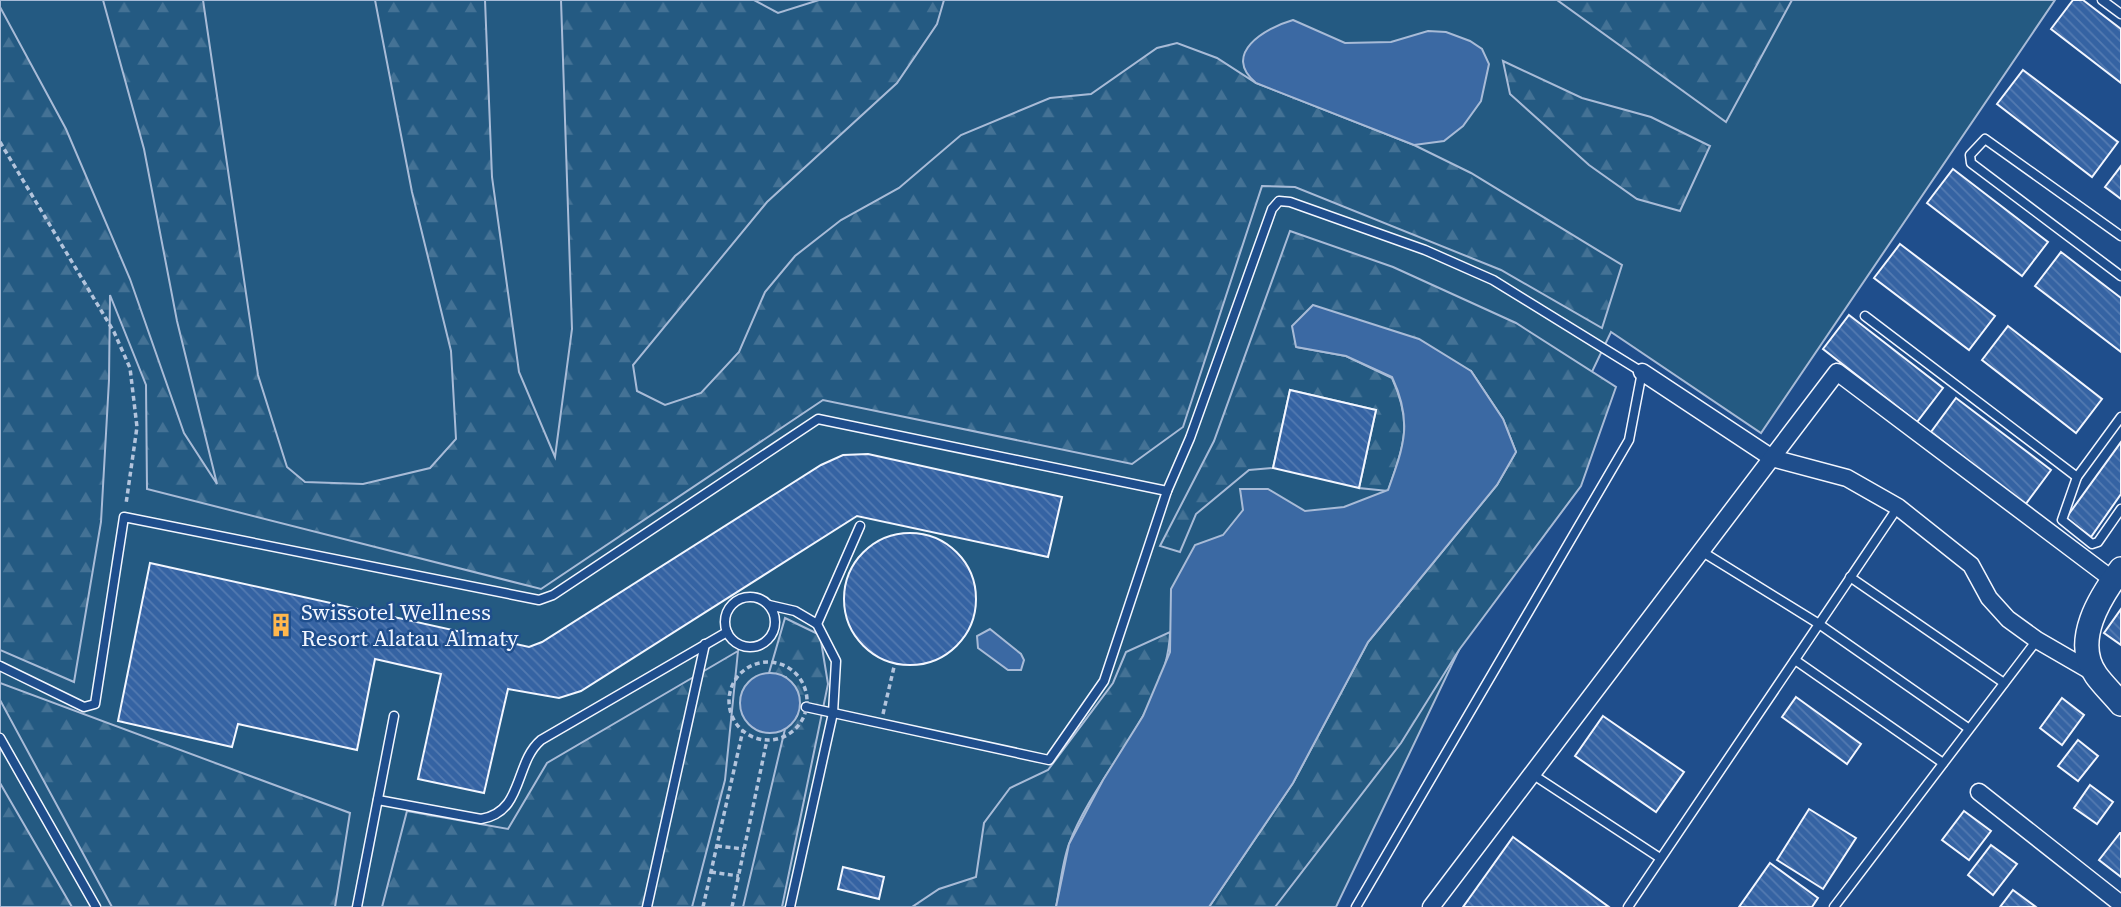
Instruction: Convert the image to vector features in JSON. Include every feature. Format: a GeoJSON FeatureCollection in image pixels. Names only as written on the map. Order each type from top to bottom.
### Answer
{"type":"FeatureCollection","features":[{"type":"Feature","properties":{"kind":"main road"},"geometry":{"type":"LineString","coordinates":[[2117,575],[2093,614],[2086,641],[2094,673],[2121,704]]}},
{"type":"Feature","properties":{"kind":"street"},"geometry":{"type":"LineString","coordinates":[[1642,372],[1772,457],[1847,478],[1898,508],[1954,549],[1981,579],[1996,609],[2037,640],[2094,673]]}},
{"type":"Feature","properties":{"kind":"street"},"geometry":{"type":"LineString","coordinates":[[1431,907],[1837,372],[2117,575]]}},
{"type":"Feature","properties":{"kind":"street"},"geometry":{"type":"LineString","coordinates":[[1979,792],[2121,904]]}},
{"type":"Feature","properties":{"kind":"lane"},"geometry":{"type":"LineString","coordinates":[[2102,0],[2121,14]]}},
{"type":"Feature","properties":{"kind":"lane"},"geometry":{"type":"LineString","coordinates":[[2121,236],[1985,139],[1970,155],[1971,163],[2121,276]]}},
{"type":"Feature","properties":{"kind":"lane"},"geometry":{"type":"LineString","coordinates":[[806,707],[1049,760],[1104,681],[1167,491],[1190,438],[1272,209],[1279,201],[1373,231],[1493,280],[1591,338],[1642,372],[1629,439],[1356,907]]}},
{"type":"Feature","properties":{"kind":"lane"},"geometry":{"type":"LineString","coordinates":[[1865,316],[2077,477]]}},
{"type":"Feature","properties":{"kind":"lane"},"geometry":{"type":"LineString","coordinates":[[2121,417],[2077,477],[2062,520],[2092,544],[2098,542],[2121,509]]}},
{"type":"Feature","properties":{"kind":"lane"},"geometry":{"type":"LineString","coordinates":[[0,666],[84,707],[95,704],[124,517],[539,600],[553,595],[818,419],[1167,491]]}},
{"type":"Feature","properties":{"kind":"lane"},"geometry":{"type":"LineString","coordinates":[[1628,907],[1898,508]]}},
{"type":"Feature","properties":{"kind":"lane"},"geometry":{"type":"LineString","coordinates":[[817,624],[860,526]]}},
{"type":"Feature","properties":{"kind":"lane"},"geometry":{"type":"LineString","coordinates":[[1701,551],[1819,624],[1968,728]]}},
{"type":"Feature","properties":{"kind":"lane"},"geometry":{"type":"LineString","coordinates":[[1850,578],[2004,683]]}},
{"type":"Feature","properties":{"kind":"lane"},"geometry":{"type":"LineString","coordinates":[[769,605],[775,627],[767,641],[753,647],[745,646],[738,644],[727,632],[725,624],[729,609],[740,599],[756,597],[769,605],[795,611],[817,624],[836,661],[833,713],[790,907]]}},
{"type":"Feature","properties":{"kind":"lane"},"geometry":{"type":"LineString","coordinates":[[378,800],[481,818],[495,817],[506,808],[527,758],[541,740],[727,632]]}},
{"type":"Feature","properties":{"kind":"lane"},"geometry":{"type":"LineString","coordinates":[[1834,907],[2037,640]]}},
{"type":"Feature","properties":{"kind":"lane"},"geometry":{"type":"LineString","coordinates":[[648,907],[705,644]]}},
{"type":"Feature","properties":{"kind":"lane"},"geometry":{"type":"LineString","coordinates":[[1795,660],[1943,763]]}},
{"type":"Feature","properties":{"kind":"lane"},"geometry":{"type":"LineString","coordinates":[[357,907],[394,716]]}},
{"type":"Feature","properties":{"kind":"lane"},"geometry":{"type":"LineString","coordinates":[[0,738],[96,907]]}},
{"type":"Feature","properties":{"kind":"lane"},"geometry":{"type":"LineString","coordinates":[[1532,774],[1660,858]]}},
{"type":"Feature","properties":{"kind":"path"},"geometry":{"type":"LineString","coordinates":[[0,142],[114,332],[130,368],[137,427],[124,517]]}},
{"type":"Feature","properties":{"kind":"path"},"geometry":{"type":"LineString","coordinates":[[758,663],[778,663],[796,674],[806,691],[806,707],[795,729],[787,735],[768,740],[743,730],[730,710],[730,690],[741,673],[758,663]]}},
{"type":"Feature","properties":{"kind":"path"},"geometry":{"type":"LineString","coordinates":[[881,723],[894,667]]}},
{"type":"Feature","properties":{"kind":"path"},"geometry":{"type":"LineString","coordinates":[[703,907],[743,730]]}},
{"type":"Feature","properties":{"kind":"path"},"geometry":{"type":"LineString","coordinates":[[732,907],[768,740]]}},
{"type":"Feature","properties":{"kind":"path"},"geometry":{"type":"LineString","coordinates":[[717,846],[744,849]]}},
{"type":"Feature","properties":{"kind":"path"},"geometry":{"type":"LineString","coordinates":[[711,872],[739,876]]}},
{"type":"Feature","properties":{"kind":"green space"},"geometry":{"type":"Polygon","coordinates":[[[0,0],[2055,0],[1761,433],[1611,332],[1336,907],[0,907],[0,0]]]}},
{"type":"Feature","properties":{"kind":"green space"},"geometry":{"type":"Polygon","coordinates":[[[103,0],[203,0],[258,375],[287,467],[305,482],[363,484],[430,468],[456,439],[451,351],[412,192],[375,0],[485,0],[492,177],[519,372],[555,457],[572,329],[561,0],[754,0],[778,13],[819,0],[944,0],[937,24],[897,83],[767,202],[633,365],[637,391],[665,405],[701,393],[739,352],[765,292],[795,256],[841,220],[899,188],[961,135],[1050,98],[1091,94],[1157,48],[1177,43],[1217,58],[1256,83],[1414,145],[1471,173],[1622,265],[1602,328],[1501,270],[1295,187],[1262,186],[1183,427],[1132,464],[823,400],[541,589],[147,489],[146,385],[110,295],[109,380],[101,522],[74,682],[0,650],[0,7],[66,129],[130,279],[184,433],[217,484],[177,321],[144,149],[103,0]]]}},
{"type":"Feature","properties":{"kind":"green space"},"geometry":{"type":"Polygon","coordinates":[[[1557,0],[1792,0],[1726,122],[1557,0]]]}},
{"type":"Feature","properties":{"kind":"green space"},"geometry":{"type":"Polygon","coordinates":[[[1503,61],[1582,98],[1651,117],[1710,146],[1680,211],[1637,199],[1589,165],[1510,94],[1503,61]]]}},
{"type":"Feature","properties":{"kind":"green space"},"geometry":{"type":"Polygon","coordinates":[[[1290,231],[1393,267],[1516,323],[1616,387],[1581,486],[1459,650],[1401,743],[1275,907],[1209,907],[1293,783],[1368,642],[1497,485],[1516,452],[1503,419],[1471,371],[1296,347],[1346,356],[1392,378],[1402,408],[1404,434],[1388,491],[1359,488],[1376,410],[1290,390],[1273,468],[1249,470],[1196,514],[1180,552],[1160,546],[1214,441],[1290,231]]]}},
{"type":"Feature","properties":{"kind":"green space"},"geometry":{"type":"Polygon","coordinates":[[[785,618],[820,635],[828,684],[782,907],[743,907],[785,729],[797,716],[786,677],[769,673],[785,618]]]}},
{"type":"Feature","properties":{"kind":"green space"},"geometry":{"type":"Polygon","coordinates":[[[1170,632],[1166,660],[1157,688],[1128,741],[1095,792],[1069,844],[1056,907],[912,907],[939,889],[976,877],[984,823],[1010,788],[1048,770],[1113,683],[1126,652],[1170,632]]]}},
{"type":"Feature","properties":{"kind":"green space"},"geometry":{"type":"Polygon","coordinates":[[[738,651],[725,780],[692,907],[382,907],[407,811],[508,829],[547,763],[738,651]]]}},
{"type":"Feature","properties":{"kind":"green space"},"geometry":{"type":"Polygon","coordinates":[[[0,683],[350,813],[335,907],[112,907],[0,700],[0,683]]]}},
{"type":"Feature","properties":{"kind":"green space"},"geometry":{"type":"Polygon","coordinates":[[[0,783],[72,907],[0,907],[0,783]]]}},
{"type":"Feature","properties":{"kind":"shaded area"},"geometry":{"type":"Polygon","coordinates":[[[1293,20],[1345,43],[1391,42],[1428,31],[1446,32],[1470,41],[1482,49],[1489,64],[1481,101],[1463,126],[1444,141],[1414,145],[1256,83],[1246,72],[1243,62],[1245,52],[1270,29],[1293,20]]]}},
{"type":"Feature","properties":{"kind":"shaded area"},"geometry":{"type":"Polygon","coordinates":[[[1313,305],[1419,339],[1471,371],[1503,419],[1516,452],[1497,485],[1368,642],[1293,783],[1209,907],[1056,907],[1069,844],[1103,780],[1143,716],[1170,652],[1171,589],[1195,545],[1223,535],[1243,510],[1240,489],[1268,489],[1305,511],[1344,507],[1388,490],[1404,434],[1399,393],[1392,377],[1346,356],[1296,347],[1292,326],[1313,305]]]}},
{"type":"Feature","properties":{"kind":"shaded area"},"geometry":{"type":"Polygon","coordinates":[[[990,629],[1021,654],[1024,660],[1021,670],[1008,670],[978,648],[977,636],[990,629]]]}},
{"type":"Feature","properties":{"kind":"shaded area"},"geometry":{"type":"Polygon","coordinates":[[[770,673],[787,678],[795,686],[800,703],[795,720],[787,728],[770,733],[753,728],[745,720],[740,703],[745,686],[753,678],[770,673]]]}},
{"type":"Feature","properties":{"kind":"building"},"geometry":{"type":"Polygon","coordinates":[[[2073,0],[2083,0],[2121,29],[2121,83],[2051,29],[2073,0]]]}},
{"type":"Feature","properties":{"kind":"building"},"geometry":{"type":"Polygon","coordinates":[[[2023,70],[2118,142],[2092,177],[1997,104],[2023,70]]]}},
{"type":"Feature","properties":{"kind":"building"},"geometry":{"type":"Polygon","coordinates":[[[2121,166],[2121,199],[2105,187],[2121,166]]]}},
{"type":"Feature","properties":{"kind":"building"},"geometry":{"type":"Polygon","coordinates":[[[1953,169],[2048,242],[2022,276],[1927,203],[1953,169]]]}},
{"type":"Feature","properties":{"kind":"building"},"geometry":{"type":"Polygon","coordinates":[[[1900,244],[1995,316],[1969,350],[1874,278],[1900,244]]]}},
{"type":"Feature","properties":{"kind":"building"},"geometry":{"type":"Polygon","coordinates":[[[2061,252],[2121,298],[2121,352],[2035,286],[2061,252]]]}},
{"type":"Feature","properties":{"kind":"building"},"geometry":{"type":"Polygon","coordinates":[[[1849,315],[1943,388],[1917,422],[1823,349],[1849,315]]]}},
{"type":"Feature","properties":{"kind":"building"},"geometry":{"type":"Polygon","coordinates":[[[2008,326],[2102,399],[2076,433],[1982,360],[2008,326]]]}},
{"type":"Feature","properties":{"kind":"building"},"geometry":{"type":"Polygon","coordinates":[[[1290,390],[1376,410],[1359,488],[1273,468],[1290,390]]]}},
{"type":"Feature","properties":{"kind":"building"},"geometry":{"type":"Polygon","coordinates":[[[1956,398],[2051,470],[2025,505],[1931,432],[1956,398]]]}},
{"type":"Feature","properties":{"kind":"building"},"geometry":{"type":"Polygon","coordinates":[[[2121,442],[2121,494],[2091,537],[2066,518],[2121,442]]]}},
{"type":"Feature","properties":{"kind":"building","name":"Swissotel Wellness Resort Alatau Almaty"},"geometry":{"type":"Polygon","coordinates":[[[868,454],[1062,497],[1048,557],[857,516],[581,691],[559,698],[508,689],[484,793],[418,779],[441,674],[375,659],[357,750],[238,724],[232,747],[118,721],[150,563],[529,647],[542,642],[821,465],[843,455],[868,454]]]}},
{"type":"Feature","properties":{"kind":"building"},"geometry":{"type":"Polygon","coordinates":[[[910,533],[935,538],[957,552],[971,574],[976,599],[971,624],[957,646],[935,660],[910,665],[885,660],[863,646],[849,624],[844,599],[849,574],[863,552],[885,538],[910,533]]]}},
{"type":"Feature","properties":{"kind":"building"},"geometry":{"type":"Polygon","coordinates":[[[2121,609],[2121,645],[2104,633],[2121,609]]]}},
{"type":"Feature","properties":{"kind":"building"},"geometry":{"type":"Polygon","coordinates":[[[1796,697],[1861,744],[1847,764],[1782,717],[1796,697]]]}},
{"type":"Feature","properties":{"kind":"building"},"geometry":{"type":"Polygon","coordinates":[[[2062,698],[2084,715],[2062,745],[2040,728],[2062,698]]]}},
{"type":"Feature","properties":{"kind":"building"},"geometry":{"type":"Polygon","coordinates":[[[1603,716],[1684,772],[1656,812],[1575,756],[1603,716]]]}},
{"type":"Feature","properties":{"kind":"building"},"geometry":{"type":"Polygon","coordinates":[[[2078,740],[2098,756],[2078,781],[2058,766],[2078,740]]]}},
{"type":"Feature","properties":{"kind":"building"},"geometry":{"type":"Polygon","coordinates":[[[2090,785],[2113,802],[2097,824],[2074,808],[2090,785]]]}},
{"type":"Feature","properties":{"kind":"building"},"geometry":{"type":"Polygon","coordinates":[[[1809,809],[1856,838],[1823,889],[1777,860],[1809,809]]]}},
{"type":"Feature","properties":{"kind":"building"},"geometry":{"type":"Polygon","coordinates":[[[1964,811],[1991,831],[1969,860],[1942,840],[1964,811]]]}},
{"type":"Feature","properties":{"kind":"building"},"geometry":{"type":"Polygon","coordinates":[[[2121,833],[2121,877],[2099,860],[2121,833]]]}},
{"type":"Feature","properties":{"kind":"building"},"geometry":{"type":"Polygon","coordinates":[[[1513,837],[1609,907],[1463,907],[1513,837]]]}},
{"type":"Feature","properties":{"kind":"building"},"geometry":{"type":"Polygon","coordinates":[[[1991,845],[2017,864],[1993,895],[1968,875],[1991,845]]]}},
{"type":"Feature","properties":{"kind":"building"},"geometry":{"type":"Polygon","coordinates":[[[1770,863],[1818,898],[1812,907],[1739,907],[1770,863]]]}},
{"type":"Feature","properties":{"kind":"building"},"geometry":{"type":"Polygon","coordinates":[[[843,867],[884,877],[879,899],[838,889],[843,867]]]}},
{"type":"Feature","properties":{"kind":"building"},"geometry":{"type":"Polygon","coordinates":[[[2013,890],[2036,907],[2000,907],[2013,890]]]}},
{"type":"Feature","properties":{"kind":"place","name":"Swissotel Wellness Resort Alatau Almaty"},"geometry":{"type":"Point","coordinates":[281,625]}}]}
